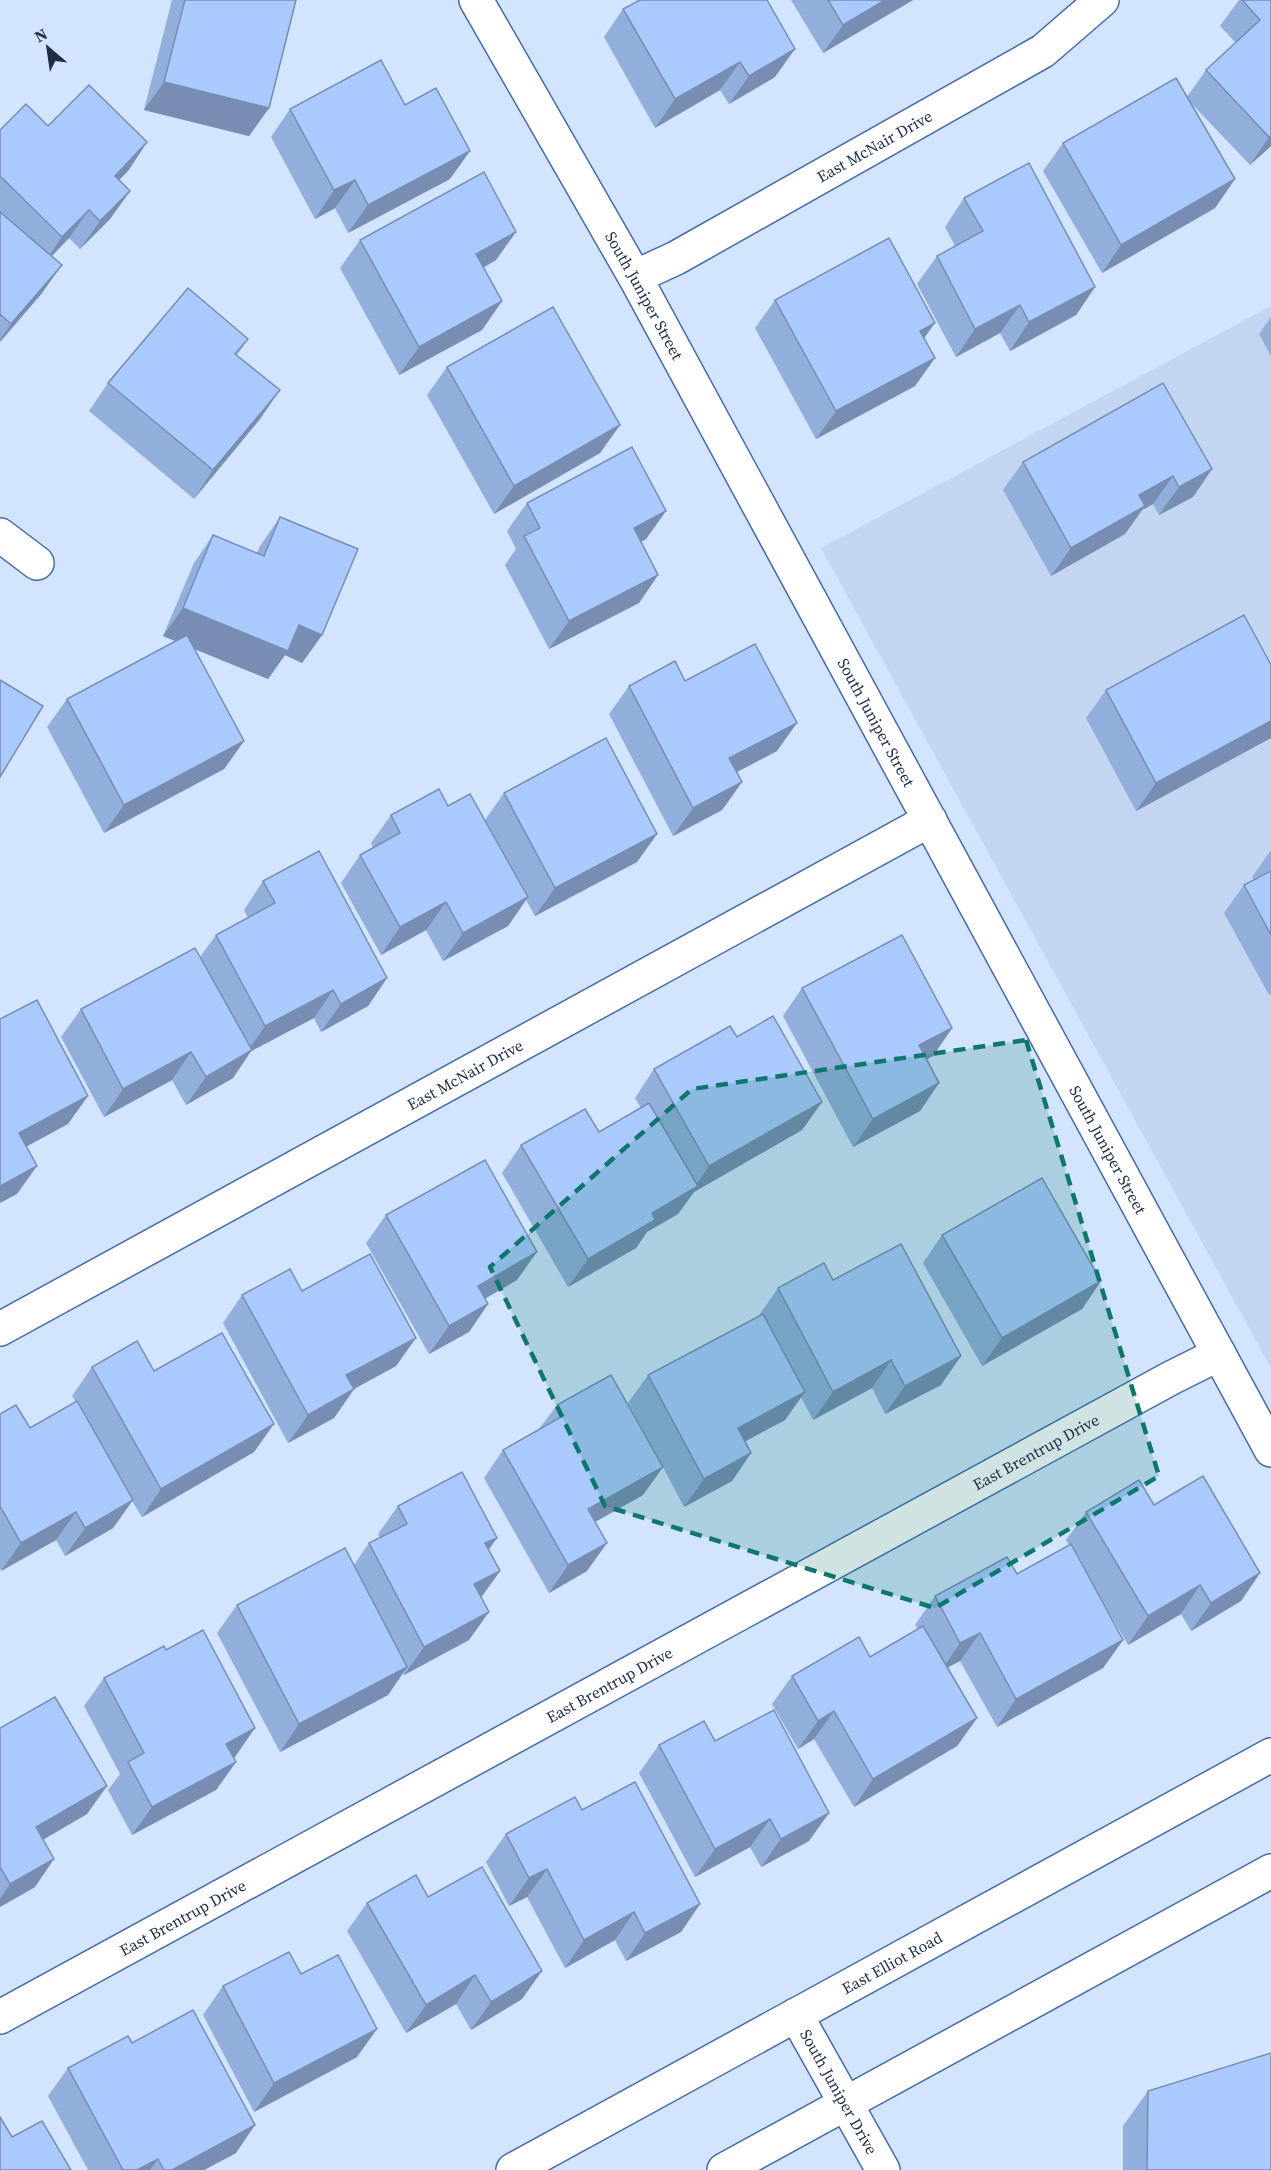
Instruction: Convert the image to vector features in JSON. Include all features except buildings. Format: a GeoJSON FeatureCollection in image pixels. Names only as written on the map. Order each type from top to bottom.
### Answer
{"type":"FeatureCollection","features":[{"type":"Feature","properties":{"kind":"street","name":"South Juniper Street"},"geometry":{"type":"LineString","coordinates":[[476,0],[635,277],[1271,1450]]}},
{"type":"Feature","properties":{"kind":"street","name":"East McNair Drive"},"geometry":{"type":"LineString","coordinates":[[635,277],[676,258],[1043,51],[1102,0]]}},
{"type":"Feature","properties":{"kind":"street"},"geometry":{"type":"LineString","coordinates":[[0,535],[37,563]]}},
{"type":"Feature","properties":{"kind":"street","name":"East McNair Drive"},"geometry":{"type":"LineString","coordinates":[[0,1329],[930,820]]}},
{"type":"Feature","properties":{"kind":"street","name":"East Brentrup Drive"},"geometry":{"type":"LineString","coordinates":[[0,2017],[1161,1384],[1220,1354]]}},
{"type":"Feature","properties":{"kind":"street","name":"East Elliot Road"},"geometry":{"type":"LineString","coordinates":[[513,2170],[1271,1755]]}},
{"type":"Feature","properties":{"kind":"street"},"geometry":{"type":"LineString","coordinates":[[724,2170],[1271,1871]]}},
{"type":"Feature","properties":{"kind":"street","name":"South Juniper Drive"},"geometry":{"type":"LineString","coordinates":[[796,2015],[883,2170]]}},
{"type":"Feature","properties":{"kind":"highlighted area"},"geometry":{"type":"Polygon","coordinates":[[[1026,1040],[1159,1476],[935,1608],[605,1506],[490,1267],[692,1089],[1026,1040]]]}},
{"type":"Feature","properties":{"kind":"shaded area"},"geometry":{"type":"Polygon","coordinates":[[[1271,306],[1271,1368],[821,548],[1271,306]]]}}]}
